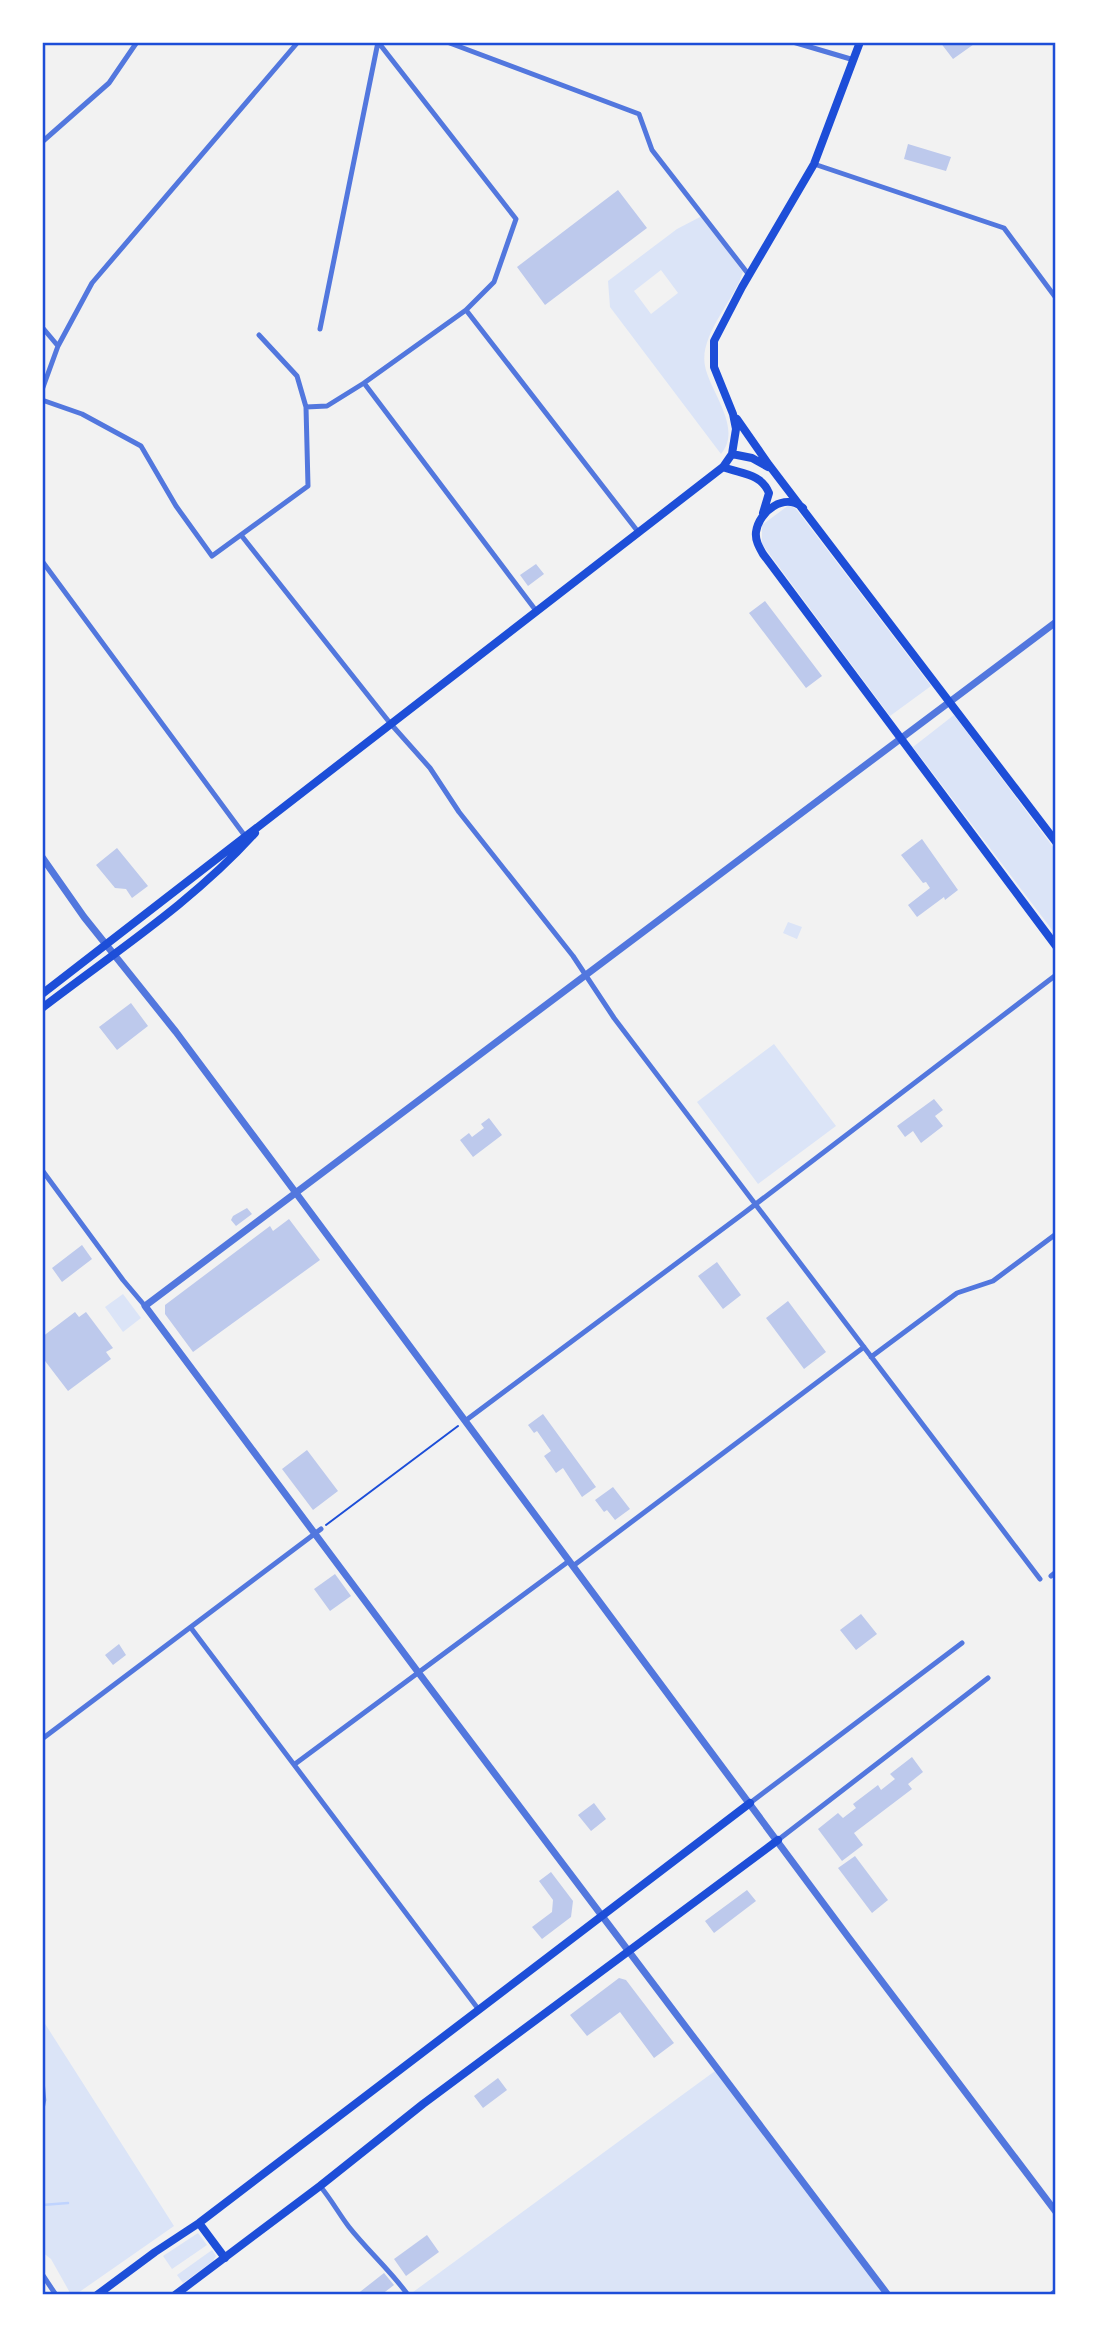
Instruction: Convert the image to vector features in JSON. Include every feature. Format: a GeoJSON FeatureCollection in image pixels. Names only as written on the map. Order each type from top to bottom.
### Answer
{"type":"FeatureCollection","features":[{"type":"Feature","properties":{"kind":"main road"},"geometry":{"type":"LineString","coordinates":[[42,994],[723,467],[732,454],[736,435],[733,414],[714,367],[712,349],[717,331],[814,164],[860,42]]}},
{"type":"Feature","properties":{"kind":"main road"},"geometry":{"type":"LineString","coordinates":[[733,414],[1056,842]]}},
{"type":"Feature","properties":{"kind":"main road"},"geometry":{"type":"LineString","coordinates":[[732,454],[752,458],[775,472]]}},
{"type":"Feature","properties":{"kind":"main road"},"geometry":{"type":"LineString","coordinates":[[723,467],[749,474],[764,483],[769,494],[756,533],[763,554],[1056,946]]}},
{"type":"Feature","properties":{"kind":"main road"},"geometry":{"type":"LineString","coordinates":[[761,519],[783,502],[797,502],[803,508]]}},
{"type":"Feature","properties":{"kind":"main road"},"geometry":{"type":"LineString","coordinates":[[42,1009],[203,885],[235,856],[279,809]]}},
{"type":"Feature","properties":{"kind":"main road"},"geometry":{"type":"LineString","coordinates":[[97,2295],[199,2223],[750,1803]]}},
{"type":"Feature","properties":{"kind":"main road"},"geometry":{"type":"LineString","coordinates":[[175,2295],[320,2186],[423,2104],[778,1840]]}},
{"type":"Feature","properties":{"kind":"main road"},"geometry":{"type":"LineString","coordinates":[[199,2223],[225,2258]]}},
{"type":"Feature","properties":{"kind":"street"},"geometry":{"type":"LineString","coordinates":[[42,142],[109,83],[136,42]]}},
{"type":"Feature","properties":{"kind":"street"},"geometry":{"type":"LineString","coordinates":[[42,390],[58,346],[92,283],[298,42]]}},
{"type":"Feature","properties":{"kind":"street"},"geometry":{"type":"LineString","coordinates":[[306,407],[327,405],[364,383],[466,310],[494,282],[516,219],[378,42]]}},
{"type":"Feature","properties":{"kind":"street"},"geometry":{"type":"LineString","coordinates":[[320,329],[378,42]]}},
{"type":"Feature","properties":{"kind":"street"},"geometry":{"type":"LineString","coordinates":[[384,42],[396,42]]}},
{"type":"Feature","properties":{"kind":"street"},"geometry":{"type":"LineString","coordinates":[[447,42],[639,114],[652,150],[749,275]]}},
{"type":"Feature","properties":{"kind":"street"},"geometry":{"type":"LineString","coordinates":[[793,42],[854,60]]}},
{"type":"Feature","properties":{"kind":"street"},"geometry":{"type":"LineString","coordinates":[[814,164],[1004,228],[1056,298]]}},
{"type":"Feature","properties":{"kind":"street"},"geometry":{"type":"LineString","coordinates":[[466,310],[639,533]]}},
{"type":"Feature","properties":{"kind":"street"},"geometry":{"type":"LineString","coordinates":[[42,327],[58,346]]}},
{"type":"Feature","properties":{"kind":"street"},"geometry":{"type":"LineString","coordinates":[[42,400],[82,414],[141,446],[176,506],[212,556],[308,486],[306,407],[297,376],[259,335]]}},
{"type":"Feature","properties":{"kind":"street"},"geometry":{"type":"LineString","coordinates":[[364,383],[537,612]]}},
{"type":"Feature","properties":{"kind":"street"},"geometry":{"type":"LineString","coordinates":[[241,534],[390,723],[430,768],[459,812],[535,907],[614,1018],[1040,1579]]}},
{"type":"Feature","properties":{"kind":"street"},"geometry":{"type":"LineString","coordinates":[[42,561],[245,836]]}},
{"type":"Feature","properties":{"kind":"street"},"geometry":{"type":"LineString","coordinates":[[145,1306],[1056,622]]}},
{"type":"Feature","properties":{"kind":"street"},"geometry":{"type":"LineString","coordinates":[[42,857],[105,945],[176,1032],[1056,2212]]}},
{"type":"Feature","properties":{"kind":"street"},"geometry":{"type":"LineString","coordinates":[[465,1421],[1056,975]]}},
{"type":"Feature","properties":{"kind":"street"},"geometry":{"type":"LineString","coordinates":[[42,1170],[123,1280],[318,1531],[418,1672],[888,2295]]}},
{"type":"Feature","properties":{"kind":"street"},"geometry":{"type":"LineString","coordinates":[[871,1357],[957,1293],[993,1281],[1056,1234]]}},
{"type":"Feature","properties":{"kind":"street"},"geometry":{"type":"LineString","coordinates":[[295,1764],[864,1347]]}},
{"type":"Feature","properties":{"kind":"street"},"geometry":{"type":"LineString","coordinates":[[42,1739],[318,1531]]}},
{"type":"Feature","properties":{"kind":"street"},"geometry":{"type":"LineString","coordinates":[[191,1628],[479,2010]]}},
{"type":"Feature","properties":{"kind":"street"},"geometry":{"type":"LineString","coordinates":[[750,1803],[962,1643]]}},
{"type":"Feature","properties":{"kind":"street"},"geometry":{"type":"LineString","coordinates":[[778,1840],[988,1678]]}},
{"type":"Feature","properties":{"kind":"street"},"geometry":{"type":"LineString","coordinates":[[320,2186],[349,2227],[380,2264],[398,2280],[408,2295]]}},
{"type":"Feature","properties":{"kind":"street"},"geometry":{"type":"LineString","coordinates":[[42,2274],[56,2295]]}},
{"type":"Feature","properties":{"kind":"street"},"geometry":{"type":"LineString","coordinates":[[1052,2295],[1056,2292]]}},
{"type":"Feature","properties":{"kind":"path"},"geometry":{"type":"LineString","coordinates":[[318,1531],[465,1421]]}},
{"type":"Feature","properties":{"kind":"shaded area"},"geometry":{"type":"Polygon","coordinates":[[[702,216],[743,272],[712,330],[705,354],[708,376],[727,422],[727,444],[721,454],[610,307],[608,281],[677,229],[702,216]],[[661,270],[634,291],[651,314],[678,293],[661,270]]]}},
{"type":"Feature","properties":{"kind":"shaded area"},"geometry":{"type":"Polygon","coordinates":[[[789,505],[796,509],[931,686],[890,716],[762,544],[762,525],[789,505]]]}},
{"type":"Feature","properties":{"kind":"shaded area"},"geometry":{"type":"Polygon","coordinates":[[[954,715],[1056,851],[1056,935],[913,747],[954,715]]]}},
{"type":"Feature","properties":{"kind":"shaded area"},"geometry":{"type":"Polygon","coordinates":[[[788,922],[802,927],[797,939],[783,933],[788,922]]]}},
{"type":"Feature","properties":{"kind":"shaded area"},"geometry":{"type":"Polygon","coordinates":[[[774,1044],[836,1126],[758,1184],[697,1102],[774,1044]]]}},
{"type":"Feature","properties":{"kind":"shaded area"},"geometry":{"type":"Polygon","coordinates":[[[123,1294],[141,1318],[123,1332],[105,1307],[123,1294]]]}},
{"type":"Feature","properties":{"kind":"shaded area"},"geometry":{"type":"Polygon","coordinates":[[[42,2019],[174,2226],[75,2295],[69,2294],[51,2259],[42,2252],[42,2019]]]}},
{"type":"Feature","properties":{"kind":"shaded area"},"geometry":{"type":"Polygon","coordinates":[[[715,2071],[885,2295],[409,2295],[715,2071]]]}},
{"type":"Feature","properties":{"kind":"shaded area"},"geometry":{"type":"Polygon","coordinates":[[[198,2233],[207,2245],[172,2269],[163,2256],[198,2233]]]}},
{"type":"Feature","properties":{"kind":"shaded area"},"geometry":{"type":"Polygon","coordinates":[[[212,2250],[216,2256],[213,2261],[183,2283],[177,2275],[212,2250]]]}},
{"type":"Feature","properties":{"kind":"building"},"geometry":{"type":"Polygon","coordinates":[[[940,42],[977,42],[953,59],[940,42]]]}},
{"type":"Feature","properties":{"kind":"building"},"geometry":{"type":"Polygon","coordinates":[[[908,144],[951,157],[946,171],[904,159],[908,144]]]}},
{"type":"Feature","properties":{"kind":"building"},"geometry":{"type":"Polygon","coordinates":[[[618,190],[647,228],[545,305],[517,267],[618,190]]]}},
{"type":"Feature","properties":{"kind":"building"},"geometry":{"type":"Polygon","coordinates":[[[536,564],[544,574],[528,586],[520,575],[536,564]]]}},
{"type":"Feature","properties":{"kind":"building"},"geometry":{"type":"Polygon","coordinates":[[[765,601],[822,676],[806,688],[749,613],[765,601]]]}},
{"type":"Feature","properties":{"kind":"building"},"geometry":{"type":"Polygon","coordinates":[[[922,839],[958,890],[917,917],[908,905],[930,888],[901,855],[922,839]]]}},
{"type":"Feature","properties":{"kind":"building"},"geometry":{"type":"Polygon","coordinates":[[[117,848],[148,886],[132,898],[126,889],[115,888],[96,865],[117,848]]]}},
{"type":"Feature","properties":{"kind":"building"},"geometry":{"type":"Polygon","coordinates":[[[131,1003],[148,1026],[117,1050],[99,1027],[131,1003]]]}},
{"type":"Feature","properties":{"kind":"building"},"geometry":{"type":"Polygon","coordinates":[[[934,1099],[943,1110],[935,1116],[943,1126],[921,1143],[913,1131],[905,1137],[897,1126],[934,1099]]]}},
{"type":"Feature","properties":{"kind":"building"},"geometry":{"type":"Polygon","coordinates":[[[489,1118],[502,1135],[473,1157],[460,1140],[469,1133],[472,1137],[484,1128],[481,1124],[489,1118]]]}},
{"type":"Feature","properties":{"kind":"building"},"geometry":{"type":"Polygon","coordinates":[[[247,1208],[252,1214],[236,1226],[231,1220],[233,1216],[247,1208]]]}},
{"type":"Feature","properties":{"kind":"building"},"geometry":{"type":"Polygon","coordinates":[[[289,1219],[320,1260],[193,1352],[165,1314],[165,1305],[270,1226],[273,1231],[289,1219]]]}},
{"type":"Feature","properties":{"kind":"building"},"geometry":{"type":"Polygon","coordinates":[[[82,1245],[92,1259],[62,1282],[52,1268],[82,1245]]]}},
{"type":"Feature","properties":{"kind":"building"},"geometry":{"type":"Polygon","coordinates":[[[717,1262],[741,1295],[723,1309],[698,1276],[717,1262]]]}},
{"type":"Feature","properties":{"kind":"building"},"geometry":{"type":"Polygon","coordinates":[[[788,1301],[826,1352],[804,1369],[766,1318],[788,1301]]]}},
{"type":"Feature","properties":{"kind":"building"},"geometry":{"type":"Polygon","coordinates":[[[75,1312],[79,1317],[86,1312],[113,1348],[106,1352],[111,1359],[68,1391],[42,1357],[42,1337],[75,1312]]]}},
{"type":"Feature","properties":{"kind":"building"},"geometry":{"type":"Polygon","coordinates":[[[543,1414],[596,1487],[582,1497],[563,1468],[556,1473],[544,1456],[551,1451],[537,1431],[534,1433],[528,1425],[543,1414]]]}},
{"type":"Feature","properties":{"kind":"building"},"geometry":{"type":"Polygon","coordinates":[[[307,1450],[338,1491],[313,1510],[282,1469],[307,1450]]]}},
{"type":"Feature","properties":{"kind":"building"},"geometry":{"type":"Polygon","coordinates":[[[613,1487],[630,1509],[615,1520],[607,1510],[604,1512],[595,1500],[613,1487]]]}},
{"type":"Feature","properties":{"kind":"building"},"geometry":{"type":"Polygon","coordinates":[[[335,1574],[351,1596],[330,1611],[314,1589],[335,1574]]]}},
{"type":"Feature","properties":{"kind":"building"},"geometry":{"type":"Polygon","coordinates":[[[861,1614],[877,1634],[856,1650],[840,1630],[861,1614]]]}},
{"type":"Feature","properties":{"kind":"building"},"geometry":{"type":"Polygon","coordinates":[[[119,1644],[126,1655],[113,1665],[105,1655],[119,1644]]]}},
{"type":"Feature","properties":{"kind":"building"},"geometry":{"type":"Polygon","coordinates":[[[912,1757],[923,1772],[908,1784],[912,1789],[854,1833],[863,1845],[842,1861],[818,1829],[838,1813],[843,1818],[856,1808],[853,1804],[878,1785],[881,1790],[895,1779],[890,1774],[912,1757]]]}},
{"type":"Feature","properties":{"kind":"building"},"geometry":{"type":"Polygon","coordinates":[[[594,1803],[606,1819],[591,1831],[578,1815],[594,1803]]]}},
{"type":"Feature","properties":{"kind":"building"},"geometry":{"type":"Polygon","coordinates":[[[855,1856],[888,1900],[872,1913],[838,1868],[855,1856]]]}},
{"type":"Feature","properties":{"kind":"building"},"geometry":{"type":"Polygon","coordinates":[[[551,1872],[573,1901],[571,1917],[542,1939],[532,1927],[552,1912],[553,1900],[539,1881],[551,1872]]]}},
{"type":"Feature","properties":{"kind":"building"},"geometry":{"type":"Polygon","coordinates":[[[747,1890],[756,1901],[714,1933],[705,1921],[747,1890]]]}},
{"type":"Feature","properties":{"kind":"building"},"geometry":{"type":"Polygon","coordinates":[[[619,1978],[626,1980],[674,2043],[654,2058],[620,2012],[587,2036],[570,2015],[619,1978]]]}},
{"type":"Feature","properties":{"kind":"building"},"geometry":{"type":"Polygon","coordinates":[[[498,2078],[507,2090],[483,2108],[474,2096],[498,2078]]]}},
{"type":"Feature","properties":{"kind":"building"},"geometry":{"type":"Polygon","coordinates":[[[427,2235],[439,2252],[406,2276],[394,2259],[427,2235]]]}},
{"type":"Feature","properties":{"kind":"building"},"geometry":{"type":"Polygon","coordinates":[[[384,2273],[394,2285],[381,2295],[356,2295],[384,2273]]]}},
{"type":"Feature","properties":{"kind":"waterway"},"geometry":{"type":"LineString","coordinates":[[42,2205],[68,2203]]}},
{"type":"Feature","properties":{"kind":"railway"},"geometry":{"type":"LineString","coordinates":[[42,2066],[45,2100],[42,2116]]}}]}
